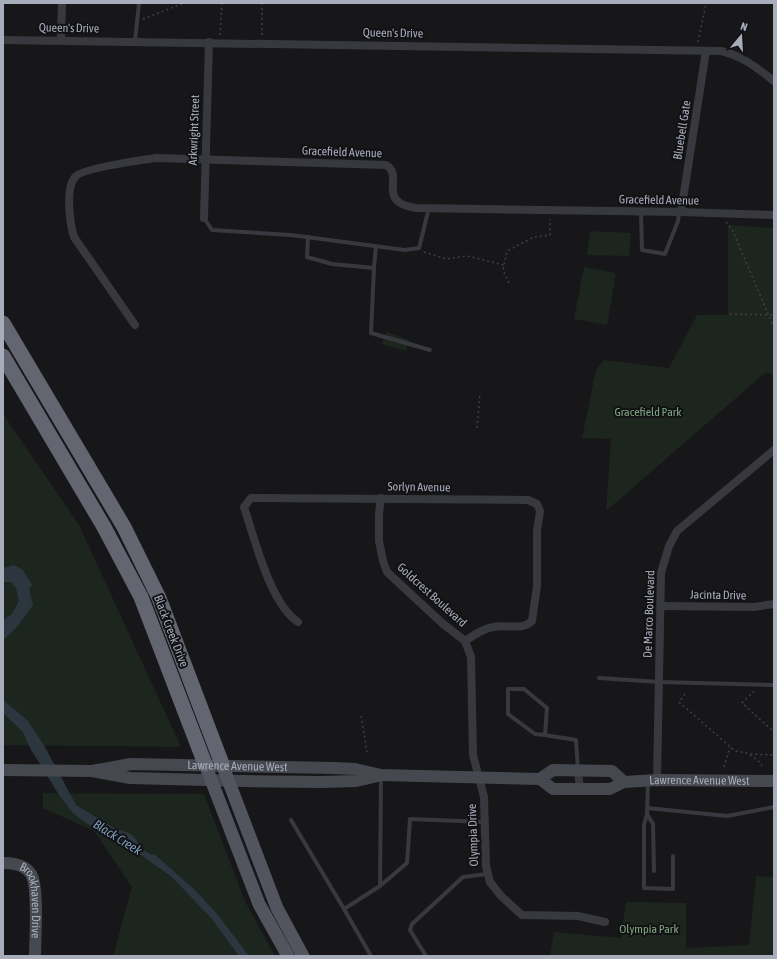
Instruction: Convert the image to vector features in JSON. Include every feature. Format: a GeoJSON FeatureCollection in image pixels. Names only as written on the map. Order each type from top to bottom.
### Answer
{"type":"FeatureCollection","features":[{"type":"Feature","properties":{"kind":"highway","name":"Black Creek Drive"},"geometry":{"type":"LineString","coordinates":[[3,323],[124,528],[159,598],[222,764]]}},
{"type":"Feature","properties":{"kind":"highway","name":"Black Creek Drive"},"geometry":{"type":"LineString","coordinates":[[3,356],[104,527],[141,597],[205,764]]}},
{"type":"Feature","properties":{"kind":"main road","name":"Lawrence Avenue West"},"geometry":{"type":"LineString","coordinates":[[3,770],[92,771],[131,764],[222,764],[355,769],[381,775],[540,779],[553,770],[578,770],[612,771],[624,782]]}},
{"type":"Feature","properties":{"kind":"main road","name":"Black Creek Drive"},"geometry":{"type":"LineString","coordinates":[[205,764],[259,904],[288,956]]}},
{"type":"Feature","properties":{"kind":"main road","name":"Black Creek Drive"},"geometry":{"type":"LineString","coordinates":[[222,764],[274,901],[294,942],[303,956]]}},
{"type":"Feature","properties":{"kind":"main road","name":"Lawrence Avenue West"},"geometry":{"type":"LineString","coordinates":[[92,771],[130,778],[321,782],[356,781],[381,775]]}},
{"type":"Feature","properties":{"kind":"main road","name":"Lawrence Avenue West"},"geometry":{"type":"LineString","coordinates":[[540,779],[553,789],[610,789],[624,782],[653,780],[774,782]]}},
{"type":"Feature","properties":{"kind":"main road","name":"Brookhaven Drive"},"geometry":{"type":"LineString","coordinates":[[3,863],[12,863],[24,867],[33,879],[35,892],[34,956]]}},
{"type":"Feature","properties":{"kind":"street"},"geometry":{"type":"LineString","coordinates":[[61,40],[62,3]]}},
{"type":"Feature","properties":{"kind":"street","name":"Queen's Drive"},"geometry":{"type":"LineString","coordinates":[[3,40],[209,42],[706,51],[734,54],[745,59],[774,81]]}},
{"type":"Feature","properties":{"kind":"street","name":"Arkwright Street"},"geometry":{"type":"LineString","coordinates":[[204,218],[204,160],[209,42]]}},
{"type":"Feature","properties":{"kind":"street","name":"Bluebell Gate"},"geometry":{"type":"LineString","coordinates":[[680,212],[706,51]]}},
{"type":"Feature","properties":{"kind":"street","name":"Gracefield Avenue"},"geometry":{"type":"LineString","coordinates":[[135,326],[74,237],[70,224],[71,206],[69,196],[73,180],[76,175],[97,168],[140,160],[156,158],[386,164],[391,168],[392,172],[392,192],[398,202],[404,206],[429,208],[641,211],[774,215]]}},
{"type":"Feature","properties":{"kind":"street","name":"De Marco Boulevard"},"geometry":{"type":"LineString","coordinates":[[653,780],[660,682],[662,567],[669,546],[677,531],[774,450]]}},
{"type":"Feature","properties":{"kind":"street","name":"Sorlyn Avenue"},"geometry":{"type":"LineString","coordinates":[[298,622],[286,612],[276,598],[244,508],[251,498],[528,500],[536,504],[540,511],[537,531],[537,586],[532,621],[523,626],[494,627],[473,635],[465,641]]}},
{"type":"Feature","properties":{"kind":"street","name":"Goldcrest Boulevard"},"geometry":{"type":"LineString","coordinates":[[381,498],[379,514],[379,541],[387,572],[426,606],[442,623],[465,641],[471,657],[473,755],[479,778]]}},
{"type":"Feature","properties":{"kind":"street","name":"Jacinta Drive"},"geometry":{"type":"LineString","coordinates":[[661,606],[754,608],[774,604]]}},
{"type":"Feature","properties":{"kind":"street"},"geometry":{"type":"LineString","coordinates":[[578,770],[580,789]]}},
{"type":"Feature","properties":{"kind":"street","name":"Olympia Drive"},"geometry":{"type":"LineString","coordinates":[[479,778],[484,797],[487,874],[490,882],[501,896],[522,915],[578,916],[605,922]]}},
{"type":"Feature","properties":{"kind":"lane"},"geometry":{"type":"LineString","coordinates":[[135,41],[139,3]]}},
{"type":"Feature","properties":{"kind":"lane"},"geometry":{"type":"LineString","coordinates":[[204,218],[212,230],[308,237],[405,250],[419,248],[429,208]]}},
{"type":"Feature","properties":{"kind":"lane"},"geometry":{"type":"LineString","coordinates":[[641,211],[642,250],[665,254],[680,212]]}},
{"type":"Feature","properties":{"kind":"lane"},"geometry":{"type":"LineString","coordinates":[[308,237],[307,258],[332,264],[374,268]]}},
{"type":"Feature","properties":{"kind":"lane"},"geometry":{"type":"LineString","coordinates":[[376,246],[371,333],[430,350]]}},
{"type":"Feature","properties":{"kind":"lane"},"geometry":{"type":"LineString","coordinates":[[599,678],[660,682],[774,685]]}},
{"type":"Feature","properties":{"kind":"lane"},"geometry":{"type":"LineString","coordinates":[[545,735],[547,708],[524,689],[508,689],[508,714],[535,734],[576,740],[578,770]]}},
{"type":"Feature","properties":{"kind":"lane"},"geometry":{"type":"LineString","coordinates":[[380,886],[381,775]]}},
{"type":"Feature","properties":{"kind":"lane"},"geometry":{"type":"LineString","coordinates":[[653,780],[644,825],[644,888],[673,889],[673,856]]}},
{"type":"Feature","properties":{"kind":"lane"},"geometry":{"type":"LineString","coordinates":[[647,808],[727,816],[774,807]]}},
{"type":"Feature","properties":{"kind":"lane"},"geometry":{"type":"LineString","coordinates":[[647,814],[653,824],[654,871]]}},
{"type":"Feature","properties":{"kind":"lane"},"geometry":{"type":"LineString","coordinates":[[344,909],[380,886],[407,863],[410,819],[485,822]]}},
{"type":"Feature","properties":{"kind":"lane"},"geometry":{"type":"LineString","coordinates":[[291,820],[371,956]]}},
{"type":"Feature","properties":{"kind":"lane"},"geometry":{"type":"LineString","coordinates":[[426,956],[410,930],[412,924],[464,877],[487,874]]}},
{"type":"Feature","properties":{"kind":"path"},"geometry":{"type":"LineString","coordinates":[[140,20],[184,3]]}},
{"type":"Feature","properties":{"kind":"path"},"geometry":{"type":"LineString","coordinates":[[220,43],[222,3]]}},
{"type":"Feature","properties":{"kind":"path"},"geometry":{"type":"LineString","coordinates":[[262,3],[262,43]]}},
{"type":"Feature","properties":{"kind":"path"},"geometry":{"type":"LineString","coordinates":[[696,51],[706,3]]}},
{"type":"Feature","properties":{"kind":"path"},"geometry":{"type":"LineString","coordinates":[[720,214],[732,229],[774,328]]}},
{"type":"Feature","properties":{"kind":"path"},"geometry":{"type":"LineString","coordinates":[[509,283],[502,270],[507,251],[534,237],[550,235],[550,219]]}},
{"type":"Feature","properties":{"kind":"path"},"geometry":{"type":"LineString","coordinates":[[413,249],[446,259],[467,256],[504,264]]}},
{"type":"Feature","properties":{"kind":"path"},"geometry":{"type":"LineString","coordinates":[[730,314],[774,315]]}},
{"type":"Feature","properties":{"kind":"path"},"geometry":{"type":"LineString","coordinates":[[477,428],[480,394]]}},
{"type":"Feature","properties":{"kind":"path"},"geometry":{"type":"LineString","coordinates":[[760,684],[742,703],[774,732]]}},
{"type":"Feature","properties":{"kind":"path"},"geometry":{"type":"LineString","coordinates":[[685,694],[679,702],[735,751],[774,755]]}},
{"type":"Feature","properties":{"kind":"path"},"geometry":{"type":"LineString","coordinates":[[361,716],[367,752]]}},
{"type":"Feature","properties":{"kind":"path"},"geometry":{"type":"LineString","coordinates":[[724,767],[730,747]]}},
{"type":"Feature","properties":{"kind":"path"},"geometry":{"type":"LineString","coordinates":[[748,753],[761,763],[762,767]]}},
{"type":"Feature","properties":{"kind":"green space","name":"Gracefield Park"},"geometry":{"type":"Polygon","coordinates":[[[728,225],[774,228],[774,374],[765,373],[606,511],[611,439],[582,438],[596,370],[604,360],[669,368],[697,315],[728,315],[728,225]]]}},
{"type":"Feature","properties":{"kind":"green space"},"geometry":{"type":"Polygon","coordinates":[[[590,231],[631,233],[629,256],[587,255],[590,231]]]}},
{"type":"Feature","properties":{"kind":"green space"},"geometry":{"type":"Polygon","coordinates":[[[584,267],[616,273],[607,325],[574,319],[584,267]]]}},
{"type":"Feature","properties":{"kind":"green space"},"geometry":{"type":"Polygon","coordinates":[[[386,332],[409,340],[406,351],[382,344],[386,332]]]}},
{"type":"Feature","properties":{"kind":"green space"},"geometry":{"type":"Polygon","coordinates":[[[3,414],[79,525],[181,747],[3,745],[3,414]]]}},
{"type":"Feature","properties":{"kind":"green space"},"geometry":{"type":"Polygon","coordinates":[[[43,793],[204,794],[245,901],[275,956],[113,956],[132,887],[94,831],[43,808],[43,793]]]}},
{"type":"Feature","properties":{"kind":"green space","name":"Olympia Park"},"geometry":{"type":"Polygon","coordinates":[[[756,876],[774,877],[774,956],[550,956],[554,932],[621,938],[626,902],[686,903],[686,948],[749,945],[756,876]]]}},
{"type":"Feature","properties":{"kind":"water"},"geometry":{"type":"Polygon","coordinates":[[[14,565],[23,570],[32,585],[29,589],[33,605],[16,628],[3,640],[3,620],[12,614],[19,601],[16,588],[11,582],[3,582],[3,568],[14,565]]]}},
{"type":"Feature","properties":{"kind":"water","name":"Black Creek"},"geometry":{"type":"Polygon","coordinates":[[[3,700],[28,721],[45,747],[76,805],[114,828],[129,833],[136,839],[145,851],[152,855],[154,854],[195,890],[218,915],[249,956],[239,956],[212,919],[172,877],[120,840],[86,823],[73,813],[59,795],[30,748],[23,732],[3,713],[3,700]]]}}]}
